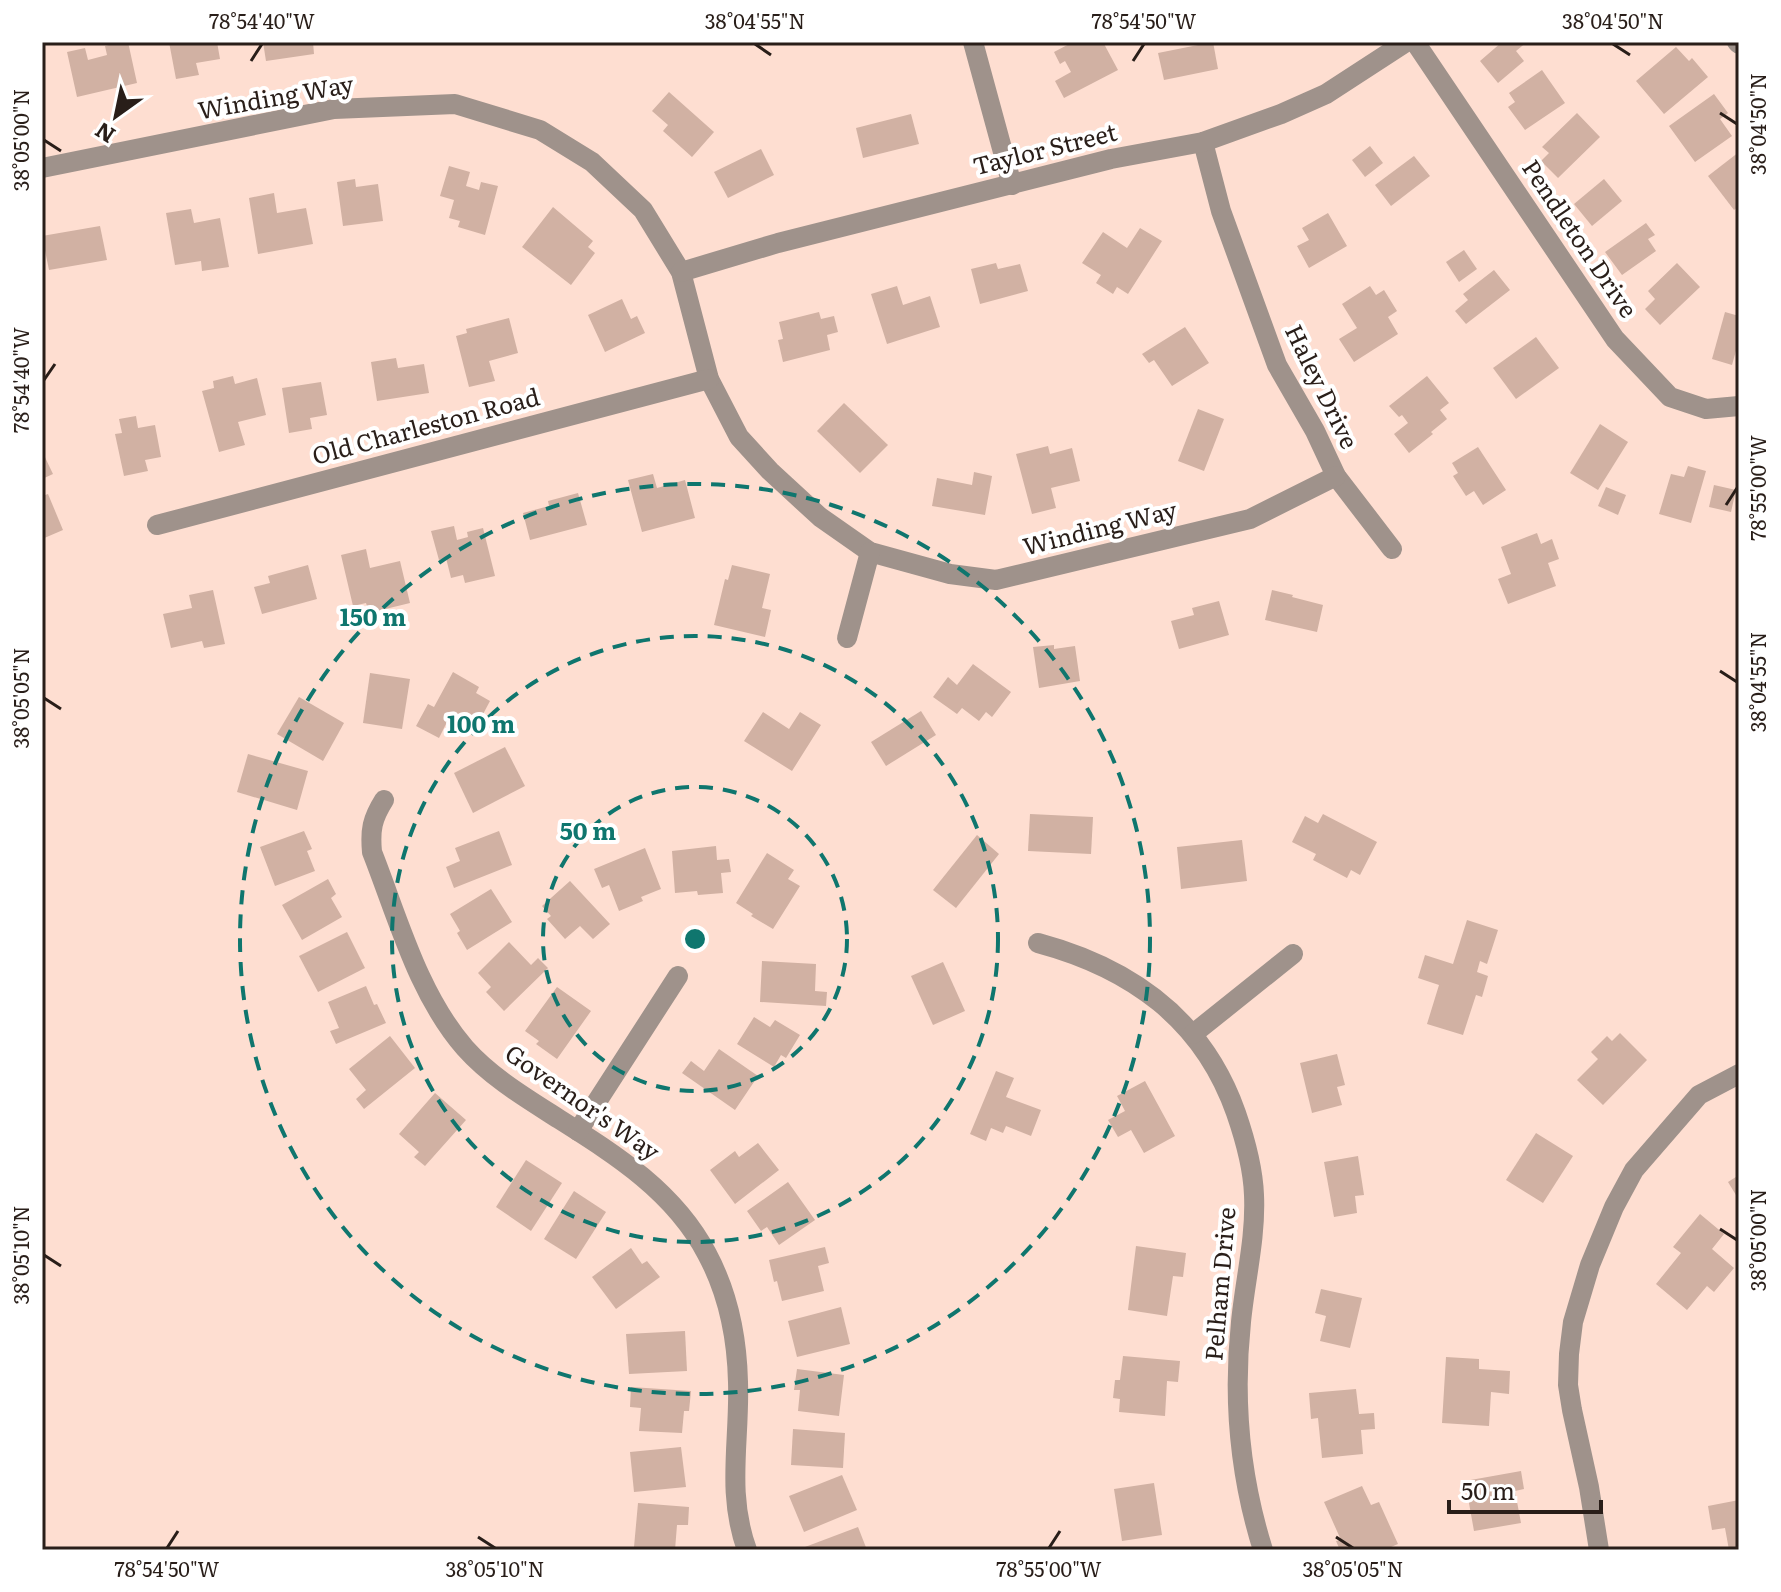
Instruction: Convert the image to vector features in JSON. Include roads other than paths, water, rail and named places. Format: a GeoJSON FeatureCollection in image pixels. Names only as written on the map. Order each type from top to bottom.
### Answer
{"type":"FeatureCollection","features":[{"type":"Feature","properties":{"kind":"street"},"geometry":{"type":"LineString","coordinates":[[973,42],[1012,185]]}},
{"type":"Feature","properties":{"kind":"street","name":"Taylor Street"},"geometry":{"type":"LineString","coordinates":[[681,272],[778,243],[1111,159],[1203,142],[1326,94],[1406,42]]}},
{"type":"Feature","properties":{"kind":"street","name":"Pendleton Drive"},"geometry":{"type":"LineString","coordinates":[[1415,42],[1615,339],[1670,397],[1706,409],[1739,406]]}},
{"type":"Feature","properties":{"kind":"street","name":"Winding Way"},"geometry":{"type":"LineString","coordinates":[[42,168],[334,109],[455,104],[540,130],[592,162],[643,210],[681,272],[709,379],[739,437],[770,471],[820,517],[870,552],[950,574],[996,580],[1250,519],[1336,476]]}},
{"type":"Feature","properties":{"kind":"street","name":"Haley Drive"},"geometry":{"type":"LineString","coordinates":[[1203,142],[1221,211],[1277,365],[1315,431],[1336,476],[1392,549]]}},
{"type":"Feature","properties":{"kind":"street","name":"Old Charleston Road"},"geometry":{"type":"LineString","coordinates":[[157,525],[709,379]]}},
{"type":"Feature","properties":{"kind":"street"},"geometry":{"type":"LineString","coordinates":[[847,638],[870,552]]}},
{"type":"Feature","properties":{"kind":"street","name":"Governor's Way"},"geometry":{"type":"LineString","coordinates":[[384,800],[375,814],[370,833],[372,852],[430,996],[448,1027],[492,1074],[647,1179],[695,1235],[716,1274],[736,1347],[736,1503],[747,1550]]}},
{"type":"Feature","properties":{"kind":"street","name":"Pelham Drive"},"geometry":{"type":"LineString","coordinates":[[1038,943],[1098,964],[1168,1008],[1193,1034],[1228,1090],[1244,1135],[1253,1177],[1254,1234],[1241,1323],[1239,1408],[1243,1462],[1252,1515],[1263,1550]]}},
{"type":"Feature","properties":{"kind":"street"},"geometry":{"type":"LineString","coordinates":[[1193,1034],[1293,954]]}},
{"type":"Feature","properties":{"kind":"street"},"geometry":{"type":"LineString","coordinates":[[578,1131],[678,976]]}},
{"type":"Feature","properties":{"kind":"street"},"geometry":{"type":"LineString","coordinates":[[1599,1550],[1568,1385],[1573,1322],[1590,1265],[1614,1207],[1634,1170],[1699,1095],[1739,1074]]}}]}
